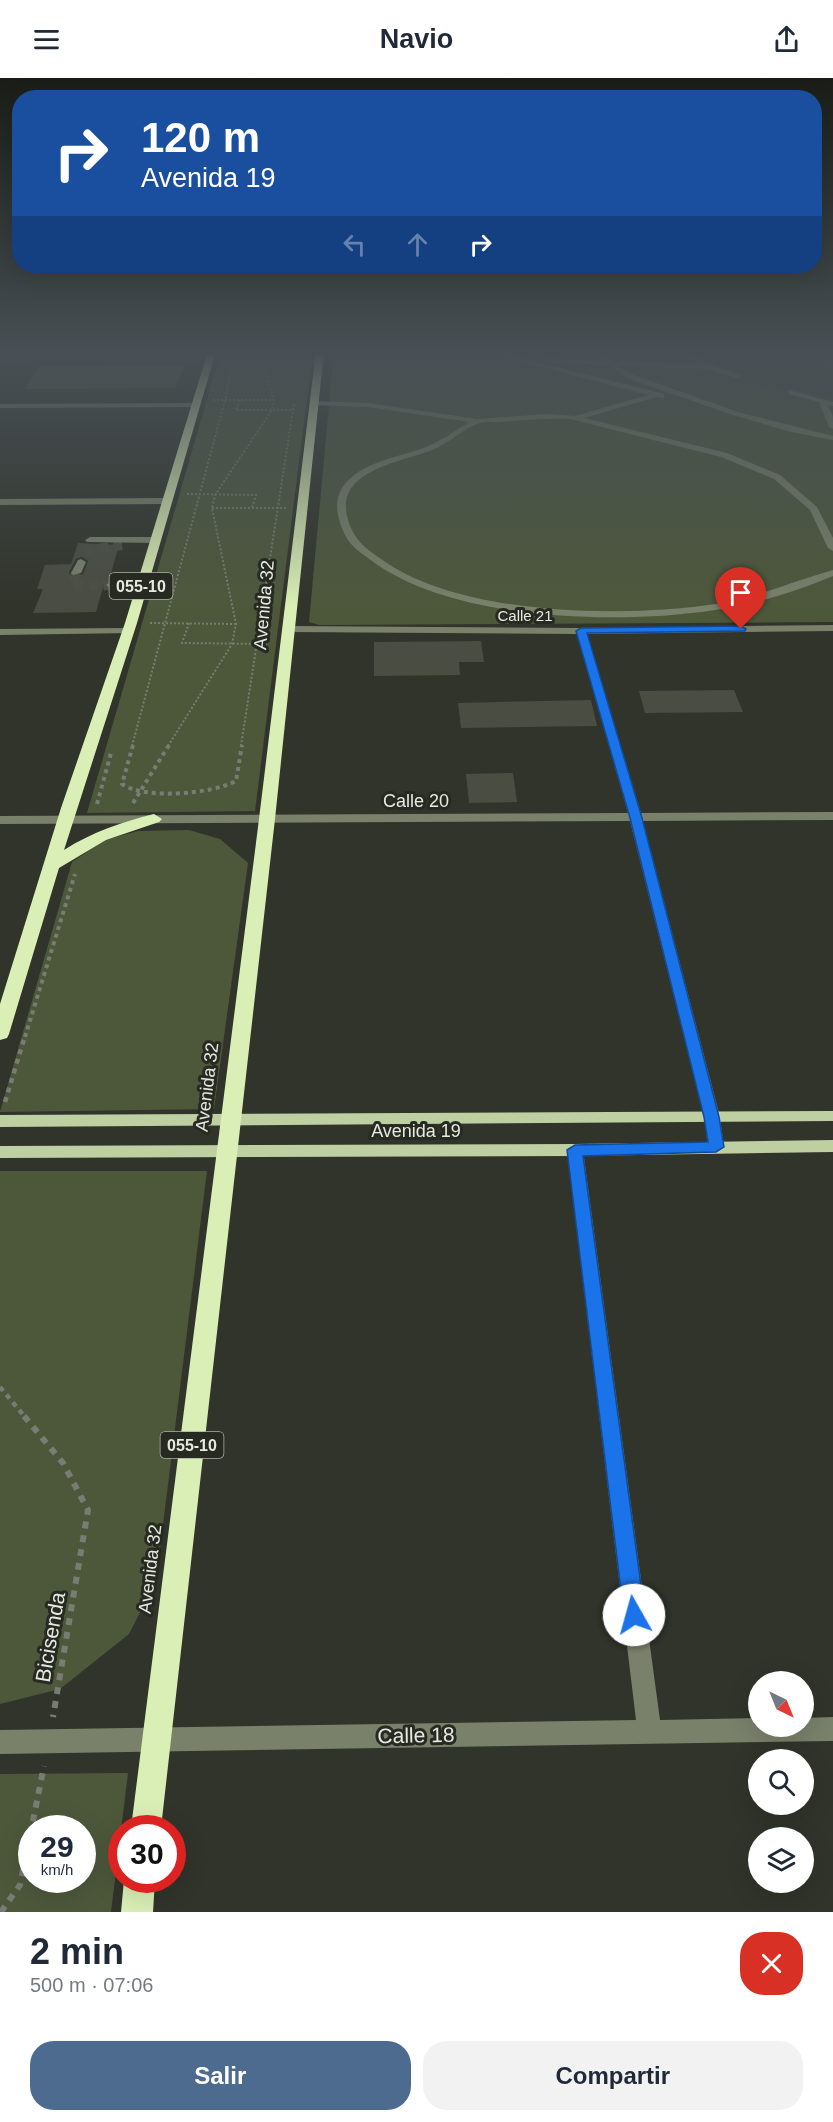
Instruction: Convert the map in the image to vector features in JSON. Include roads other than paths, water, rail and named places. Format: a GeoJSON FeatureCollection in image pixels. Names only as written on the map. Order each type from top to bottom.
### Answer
{"type":"FeatureCollection","features":[{"type":"Feature","properties":{"kind":"highway","name":"055-10"},"geometry":{"type":"LineString","coordinates":[[0,1034],[66,819],[129,627],[186,437]]}},
{"type":"Feature","properties":{"kind":"highway","name":"Avenida 32"},"geometry":{"type":"LineString","coordinates":[[148,1815],[288,645],[308,437]]}},
{"type":"Feature","properties":{"kind":"highway"},"geometry":{"type":"LineString","coordinates":[[52,865],[100,836],[154,819]]}},
{"type":"Feature","properties":{"kind":"highway"},"geometry":{"type":"LineString","coordinates":[[137,1912],[139,1893]]}},
{"type":"Feature","properties":{"kind":"main road","name":"Avenida 19"},"geometry":{"type":"LineString","coordinates":[[0,1121],[833,1116]]}},
{"type":"Feature","properties":{"kind":"main road","name":"Avenida 19"},"geometry":{"type":"LineString","coordinates":[[0,1152],[575,1150],[833,1146]]}},
{"type":"Feature","properties":{"kind":"street"},"geometry":{"type":"LineString","coordinates":[[450,437],[430,448],[366,472],[352,482],[345,492],[342,509],[345,526],[354,541],[371,559],[407,579],[435,590],[478,601],[530,610],[648,613],[714,608],[770,596],[833,573]]}},
{"type":"Feature","properties":{"kind":"street"},"geometry":{"type":"LineString","coordinates":[[650,437],[724,455],[777,477],[814,510],[833,548]]}},
{"type":"Feature","properties":{"kind":"street"},"geometry":{"type":"LineString","coordinates":[[0,502],[168,497]]}},
{"type":"Feature","properties":{"kind":"street"},"geometry":{"type":"LineString","coordinates":[[90,540],[155,540]]}},
{"type":"Feature","properties":{"kind":"street"},"geometry":{"type":"LineString","coordinates":[[122,545],[155,540]]}},
{"type":"Feature","properties":{"kind":"street"},"geometry":{"type":"LineString","coordinates":[[76,573],[81,562]]}},
{"type":"Feature","properties":{"kind":"street"},"geometry":{"type":"LineString","coordinates":[[111,585],[142,584]]}},
{"type":"Feature","properties":{"kind":"street"},"geometry":{"type":"LineString","coordinates":[[0,632],[129,627]]}},
{"type":"Feature","properties":{"kind":"street","name":"Calle 21"},"geometry":{"type":"LineString","coordinates":[[289,629],[581,631],[833,628]]}},
{"type":"Feature","properties":{"kind":"street"},"geometry":{"type":"LineString","coordinates":[[581,631],[636,818],[712,1117],[716,1147]]}},
{"type":"Feature","properties":{"kind":"street","name":"Calle 20"},"geometry":{"type":"LineString","coordinates":[[0,820],[833,816]]}},
{"type":"Feature","properties":{"kind":"street"},"geometry":{"type":"LineString","coordinates":[[575,1150],[650,1731]]}},
{"type":"Feature","properties":{"kind":"street","name":"Calle 18"},"geometry":{"type":"LineString","coordinates":[[0,1742],[833,1729]]}},
{"type":"Feature","properties":{"kind":"tunnel"},"geometry":{"type":"LineString","coordinates":[[84,551],[122,545]]}},
{"type":"Feature","properties":{"kind":"tunnel"},"geometry":{"type":"LineString","coordinates":[[76,573],[72,586],[111,585]]}}]}
